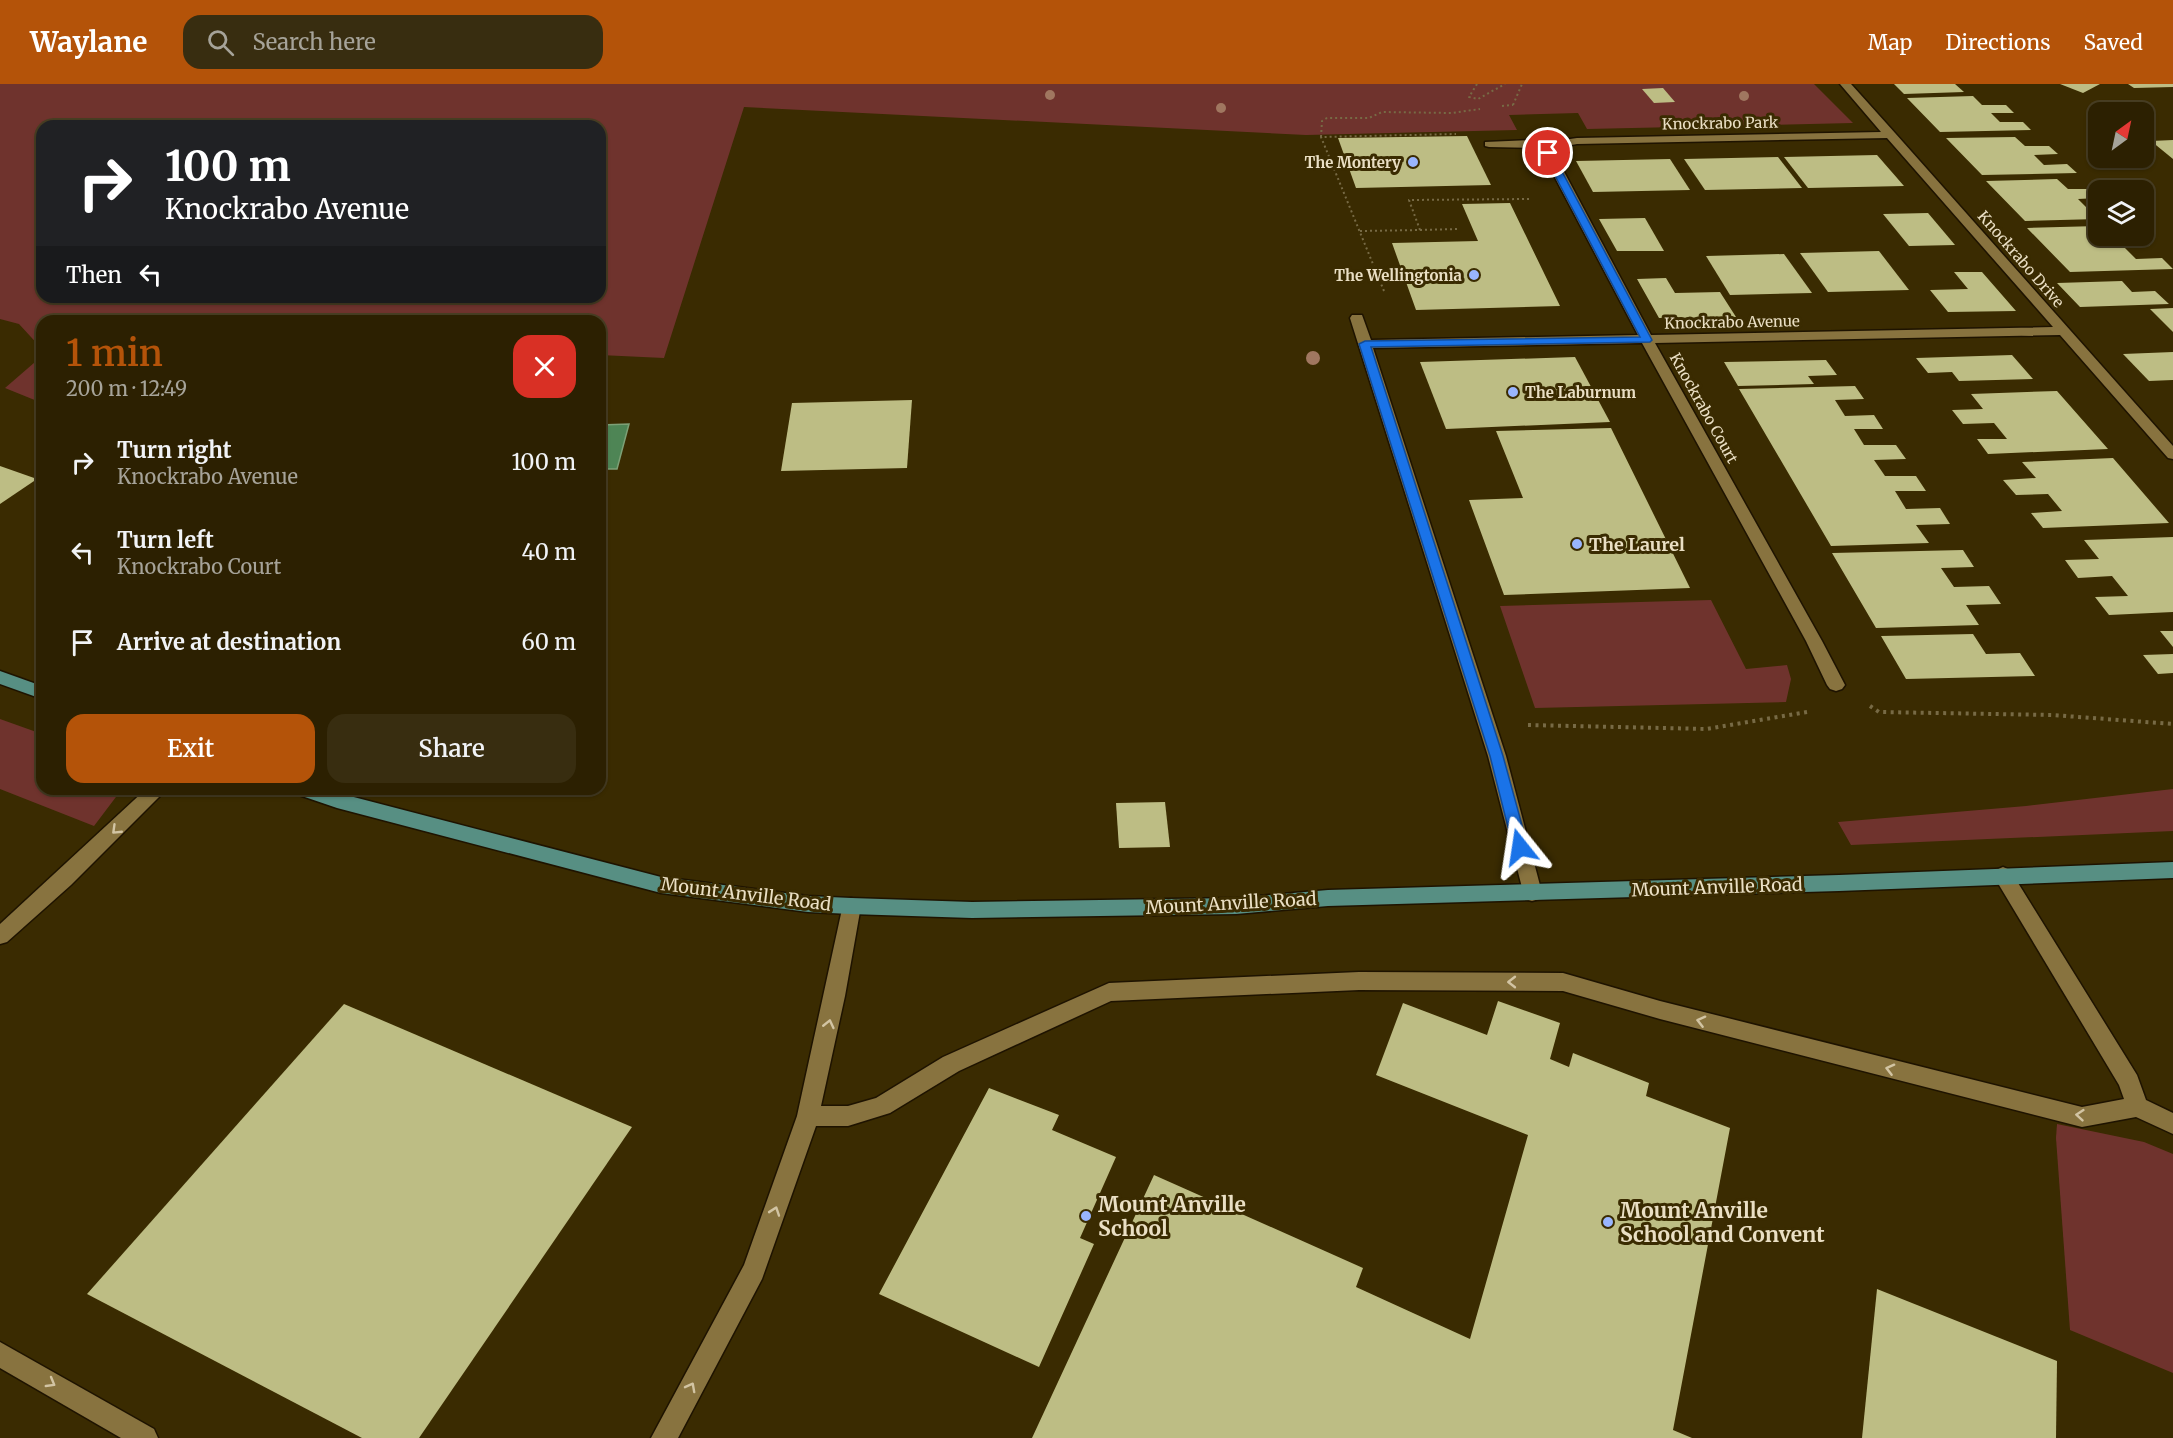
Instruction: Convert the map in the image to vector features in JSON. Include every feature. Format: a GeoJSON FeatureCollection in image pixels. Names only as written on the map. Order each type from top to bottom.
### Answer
{"type":"FeatureCollection","features":[{"type":"Feature","properties":{"kind":"main road"},"geometry":{"type":"LineString","coordinates":[[0,677],[36,691]]}},
{"type":"Feature","properties":{"kind":"main road","name":"Mount Anville Road"},"geometry":{"type":"LineString","coordinates":[[320,795],[536,854],[661,885],[808,904],[851,906],[972,910],[1225,906],[1328,898],[2173,870]]}},
{"type":"Feature","properties":{"kind":"street","name":"Knockrabo Drive"},"geometry":{"type":"LineString","coordinates":[[1845,84],[2173,454]]}},
{"type":"Feature","properties":{"kind":"street","name":"Knockrabo Park"},"geometry":{"type":"LineString","coordinates":[[1489,144],[1532,143],[1550,146],[1561,142],[1577,141],[1891,135]]}},
{"type":"Feature","properties":{"kind":"street","name":"Knockrabo Court"},"geometry":{"type":"LineString","coordinates":[[1550,146],[1548,153],[1647,340],[1814,641],[1836,686]]}},
{"type":"Feature","properties":{"kind":"street"},"geometry":{"type":"LineString","coordinates":[[1357,318],[1497,756],[1532,893]]}},
{"type":"Feature","properties":{"kind":"street","name":"Knockrabo Avenue"},"geometry":{"type":"LineString","coordinates":[[1365,344],[2063,331]]}},
{"type":"Feature","properties":{"kind":"street"},"geometry":{"type":"LineString","coordinates":[[0,936],[64,879],[152,795]]}},
{"type":"Feature","properties":{"kind":"street"},"geometry":{"type":"LineString","coordinates":[[2003,875],[2129,1082],[2137,1107]]}},
{"type":"Feature","properties":{"kind":"street"},"geometry":{"type":"LineString","coordinates":[[664,1438],[754,1271],[807,1116],[835,996],[851,906]]}},
{"type":"Feature","properties":{"kind":"street"},"geometry":{"type":"LineString","coordinates":[[807,1116],[848,1116],[882,1106],[951,1065],[1109,992],[1359,981],[1563,982],[1660,1010],[2082,1117],[2137,1107],[2173,1124]]}},
{"type":"Feature","properties":{"kind":"street"},"geometry":{"type":"LineString","coordinates":[[0,1354],[145,1438]]}},
{"type":"Feature","properties":{"kind":"path"},"geometry":{"type":"LineString","coordinates":[[1477,84],[1469,97],[1478,99],[1505,84]]}},
{"type":"Feature","properties":{"kind":"path"},"geometry":{"type":"LineString","coordinates":[[1357,318],[1395,317],[1321,137],[1322,121],[1327,118],[1369,118],[1382,112],[1452,113],[1486,108]]}},
{"type":"Feature","properties":{"kind":"path"},"geometry":{"type":"LineString","coordinates":[[1321,137],[1458,134]]}},
{"type":"Feature","properties":{"kind":"path"},"geometry":{"type":"LineString","coordinates":[[1420,230],[1409,200],[1508,199]]}},
{"type":"Feature","properties":{"kind":"path"},"geometry":{"type":"LineString","coordinates":[[1360,231],[1458,229]]}},
{"type":"Feature","properties":{"kind":"shaded area"},"geometry":{"type":"Polygon","coordinates":[[[0,84],[1814,84],[1853,123],[1587,129],[1578,113],[1509,115],[1517,130],[1306,135],[744,107],[664,358],[606,355],[606,315],[36,315],[36,342],[19,324],[0,319],[0,84]]]}},
{"type":"Feature","properties":{"kind":"shaded area"},"geometry":{"type":"Polygon","coordinates":[[[36,361],[36,401],[5,388],[36,361]]]}},
{"type":"Feature","properties":{"kind":"shaded area"},"geometry":{"type":"Polygon","coordinates":[[[629,424],[617,469],[606,469],[606,425],[629,424]]]}},
{"type":"Feature","properties":{"kind":"shaded area"},"geometry":{"type":"Polygon","coordinates":[[[1711,600],[1746,669],[1787,665],[1791,679],[1786,702],[1535,708],[1500,606],[1711,600]]]}},
{"type":"Feature","properties":{"kind":"shaded area"},"geometry":{"type":"Polygon","coordinates":[[[0,719],[36,732],[36,795],[117,795],[94,826],[0,789],[0,719]]]}},
{"type":"Feature","properties":{"kind":"shaded area"},"geometry":{"type":"Polygon","coordinates":[[[2173,789],[2173,831],[1851,845],[1838,822],[2026,806],[2173,789]]]}},
{"type":"Feature","properties":{"kind":"shaded area"},"geometry":{"type":"Polygon","coordinates":[[[2057,1124],[2144,1142],[2173,1154],[2173,1373],[2070,1330],[2056,1138],[2057,1124]]]}},
{"type":"Feature","properties":{"kind":"building"},"geometry":{"type":"Polygon","coordinates":[[[1894,84],[1955,84],[1964,92],[1904,94],[1894,84]]]}},
{"type":"Feature","properties":{"kind":"building"},"geometry":{"type":"Polygon","coordinates":[[[2060,84],[2100,84],[2083,93],[2060,84]]]}},
{"type":"Feature","properties":{"kind":"building"},"geometry":{"type":"Polygon","coordinates":[[[2128,84],[2173,84],[2173,87],[2134,88],[2128,84]]]}},
{"type":"Feature","properties":{"kind":"building"},"geometry":{"type":"Polygon","coordinates":[[[1663,88],[1675,102],[1654,103],[1642,89],[1663,88]]]}},
{"type":"Feature","properties":{"kind":"building"},"geometry":{"type":"Polygon","coordinates":[[[1973,96],[1982,105],[2006,105],[2014,113],[1991,113],[2000,122],[2023,122],[2031,130],[1940,132],[1907,98],[1973,96]]]}},
{"type":"Feature","properties":{"kind":"building","name":"The Montery"},"geometry":{"type":"Polygon","coordinates":[[[1467,136],[1491,185],[1356,188],[1338,138],[1467,136]]]}},
{"type":"Feature","properties":{"kind":"building"},"geometry":{"type":"Polygon","coordinates":[[[2015,137],[2025,146],[2049,146],[2058,154],[2034,155],[2044,165],[2067,164],[2077,173],[1982,175],[1946,138],[2015,137]]]}},
{"type":"Feature","properties":{"kind":"building"},"geometry":{"type":"Polygon","coordinates":[[[2173,140],[2173,159],[2154,143],[2154,141],[2173,140]]]}},
{"type":"Feature","properties":{"kind":"building"},"geometry":{"type":"Polygon","coordinates":[[[1877,155],[1904,186],[1808,188],[1784,157],[1877,155]]]}},
{"type":"Feature","properties":{"kind":"building"},"geometry":{"type":"Polygon","coordinates":[[[1778,157],[1802,188],[1705,190],[1684,159],[1778,157]]]}},
{"type":"Feature","properties":{"kind":"building"},"geometry":{"type":"Polygon","coordinates":[[[1670,159],[1690,190],[1593,192],[1576,161],[1670,159]]]}},
{"type":"Feature","properties":{"kind":"building"},"geometry":{"type":"Polygon","coordinates":[[[2057,179],[2068,189],[2088,189],[2088,198],[2078,199],[2088,209],[2088,219],[2025,221],[1986,181],[2057,179]]]}},
{"type":"Feature","properties":{"kind":"building","name":"The Wellingtonia"},"geometry":{"type":"Polygon","coordinates":[[[1510,203],[1560,306],[1416,310],[1392,243],[1478,241],[1462,204],[1510,203]]]}},
{"type":"Feature","properties":{"kind":"building"},"geometry":{"type":"Polygon","coordinates":[[[1928,213],[1955,245],[1909,246],[1883,214],[1928,213]]]}},
{"type":"Feature","properties":{"kind":"building"},"geometry":{"type":"Polygon","coordinates":[[[1645,218],[1664,251],[1617,251],[1599,219],[1645,218]]]}},
{"type":"Feature","properties":{"kind":"building"},"geometry":{"type":"Polygon","coordinates":[[[2088,226],[2088,246],[2150,246],[2124,247],[2136,259],[2162,258],[2173,269],[2070,272],[2027,228],[2088,226]]]}},
{"type":"Feature","properties":{"kind":"building"},"geometry":{"type":"Polygon","coordinates":[[[1879,251],[1909,290],[1828,292],[1800,253],[1879,251]]]}},
{"type":"Feature","properties":{"kind":"building"},"geometry":{"type":"Polygon","coordinates":[[[1784,254],[1812,293],[1730,295],[1706,256],[1784,254]]]}},
{"type":"Feature","properties":{"kind":"building"},"geometry":{"type":"Polygon","coordinates":[[[1954,272],[1982,272],[2016,311],[1948,312],[1930,290],[1968,289],[1954,272]]]}},
{"type":"Feature","properties":{"kind":"building"},"geometry":{"type":"Polygon","coordinates":[[[1666,278],[1675,293],[1720,292],[1736,317],[1659,318],[1637,279],[1666,278]]]}},
{"type":"Feature","properties":{"kind":"building"},"geometry":{"type":"Polygon","coordinates":[[[2122,281],[2132,292],[2155,291],[2169,304],[2080,307],[2057,283],[2122,281]]]}},
{"type":"Feature","properties":{"kind":"building"},"geometry":{"type":"Polygon","coordinates":[[[2173,308],[2173,332],[2150,309],[2173,308]]]}},
{"type":"Feature","properties":{"kind":"building"},"geometry":{"type":"Polygon","coordinates":[[[2173,352],[2173,380],[2149,381],[2123,354],[2173,352]]]}},
{"type":"Feature","properties":{"kind":"building"},"geometry":{"type":"Polygon","coordinates":[[[2012,355],[2033,379],[1959,381],[1952,372],[1928,373],[1916,358],[2012,355]]]}},
{"type":"Feature","properties":{"kind":"building","name":"The Laburnum"},"geometry":{"type":"Polygon","coordinates":[[[1575,357],[1610,422],[1446,429],[1420,362],[1575,357]]]}},
{"type":"Feature","properties":{"kind":"building"},"geometry":{"type":"Polygon","coordinates":[[[1826,360],[1837,375],[1808,376],[1814,384],[1738,386],[1724,362],[1826,360]]]}},
{"type":"Feature","properties":{"kind":"building"},"geometry":{"type":"Polygon","coordinates":[[[1855,386],[1864,399],[1835,400],[1845,416],[1874,415],[1883,429],[1854,429],[1864,445],[1896,445],[1906,459],[1874,460],[1885,476],[1916,476],[1926,491],[1895,491],[1906,509],[1940,508],[1950,524],[1916,525],[1929,543],[1831,546],[1739,389],[1855,386]]]}},
{"type":"Feature","properties":{"kind":"building"},"geometry":{"type":"Polygon","coordinates":[[[2057,391],[2108,449],[1988,454],[1977,439],[2007,439],[1994,423],[1963,424],[1952,410],[1983,409],[1971,394],[2057,391]]]}},
{"type":"Feature","properties":{"kind":"building"},"geometry":{"type":"Polygon","coordinates":[[[912,400],[907,468],[781,471],[792,403],[912,400]]]}},
{"type":"Feature","properties":{"kind":"building","name":"The Laurel"},"geometry":{"type":"Polygon","coordinates":[[[1611,428],[1690,588],[1504,595],[1469,500],[1523,498],[1496,431],[1611,428]]]}},
{"type":"Feature","properties":{"kind":"building"},"geometry":{"type":"Polygon","coordinates":[[[2113,458],[2169,523],[2043,528],[2031,513],[2062,511],[2048,494],[2016,495],[2003,480],[2036,478],[2022,462],[2113,458]]]}},
{"type":"Feature","properties":{"kind":"building"},"geometry":{"type":"Polygon","coordinates":[[[0,466],[36,479],[36,480],[0,504],[0,466]]]}},
{"type":"Feature","properties":{"kind":"building"},"geometry":{"type":"Polygon","coordinates":[[[2173,537],[2173,612],[2109,615],[2095,597],[2128,596],[2112,576],[2078,578],[2065,560],[2099,559],[2084,540],[2173,537]]]}},
{"type":"Feature","properties":{"kind":"building"},"geometry":{"type":"Polygon","coordinates":[[[1963,550],[1974,567],[1941,568],[1954,587],[1989,586],[2001,604],[1966,605],[1979,625],[1876,628],[1832,553],[1963,550]]]}},
{"type":"Feature","properties":{"kind":"building"},"geometry":{"type":"Polygon","coordinates":[[[2160,631],[2173,631],[2173,647],[2160,631]]]}},
{"type":"Feature","properties":{"kind":"building"},"geometry":{"type":"Polygon","coordinates":[[[1973,634],[1986,654],[2020,653],[2035,676],[1906,679],[1881,636],[1973,634]]]}},
{"type":"Feature","properties":{"kind":"building"},"geometry":{"type":"Polygon","coordinates":[[[2173,654],[2173,673],[2158,674],[2143,655],[2173,654]]]}},
{"type":"Feature","properties":{"kind":"building"},"geometry":{"type":"Polygon","coordinates":[[[1165,802],[1170,847],[1119,848],[1116,803],[1165,802]]]}},
{"type":"Feature","properties":{"kind":"building","name":"Mount Anville School and Convent"},"geometry":{"type":"Polygon","coordinates":[[[1498,1001],[1560,1023],[1550,1059],[1569,1067],[1573,1053],[1649,1083],[1646,1096],[1730,1128],[1673,1430],[1692,1438],[1032,1438],[1154,1175],[1363,1268],[1356,1287],[1470,1339],[1528,1135],[1376,1075],[1403,1003],[1487,1035],[1498,1001]]]}},
{"type":"Feature","properties":{"kind":"building"},"geometry":{"type":"Polygon","coordinates":[[[344,1004],[632,1127],[419,1438],[362,1438],[87,1294],[344,1004]]]}},
{"type":"Feature","properties":{"kind":"building"},"geometry":{"type":"Polygon","coordinates":[[[989,1088],[1059,1115],[1052,1130],[1116,1157],[1080,1238],[1094,1244],[1039,1367],[879,1294],[989,1088]]]}},
{"type":"Feature","properties":{"kind":"building"},"geometry":{"type":"Polygon","coordinates":[[[1877,1289],[2057,1361],[2056,1438],[1862,1438],[1877,1289]]]}},
{"type":"Feature","properties":{"kind":"place","name":"The Montery"},"geometry":{"type":"Point","coordinates":[1413,162]}},
{"type":"Feature","properties":{"kind":"place","name":"The Wellingtonia"},"geometry":{"type":"Point","coordinates":[1474,275]}},
{"type":"Feature","properties":{"kind":"place","name":"The Laburnum"},"geometry":{"type":"Point","coordinates":[1513,392]}},
{"type":"Feature","properties":{"kind":"place","name":"The Laurel"},"geometry":{"type":"Point","coordinates":[1577,544]}},
{"type":"Feature","properties":{"kind":"place","name":"Mount Anville School"},"geometry":{"type":"Point","coordinates":[1086,1216]}},
{"type":"Feature","properties":{"kind":"place","name":"Mount Anville School and Convent"},"geometry":{"type":"Point","coordinates":[1608,1222]}},
{"type":"Feature","properties":{"kind":"route"},"geometry":{"type":"LineString","coordinates":[[1520,847],[1497,756],[1365,344],[1647,340],[1548,153]]}}]}
